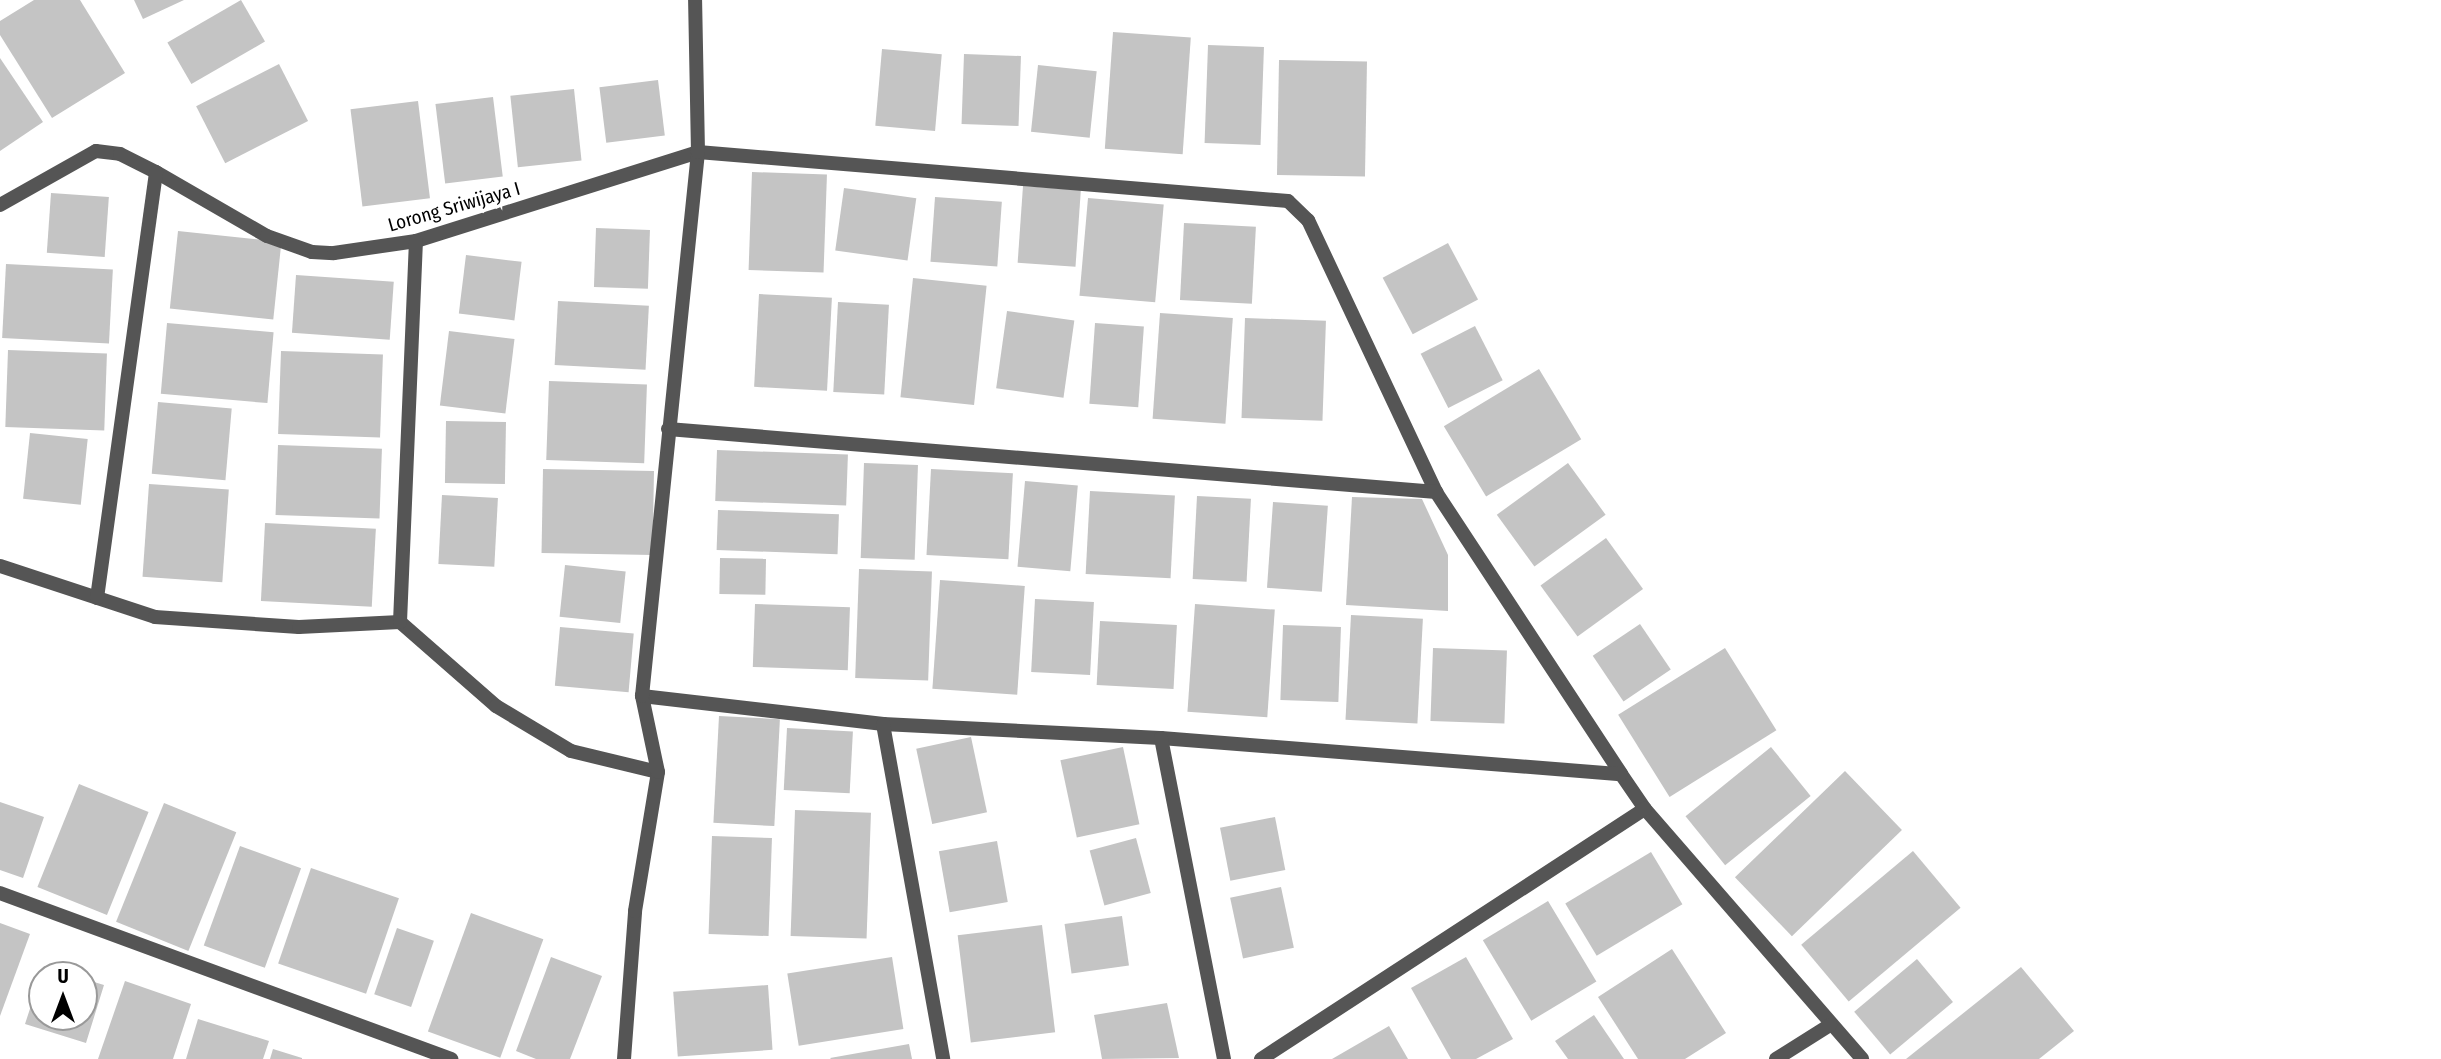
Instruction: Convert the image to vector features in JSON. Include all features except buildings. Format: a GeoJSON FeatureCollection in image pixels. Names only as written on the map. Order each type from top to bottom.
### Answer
{"type":"FeatureCollection","features":[{"type":"Feature","properties":{"kind":"street"},"geometry":{"type":"LineString","coordinates":[[624,1059],[635,911],[658,772],[642,696],[698,152],[695,0]]}},
{"type":"Feature","properties":{"kind":"street","name":"Lorong Sriwijaya I"},"geometry":{"type":"LineString","coordinates":[[0,205],[96,151],[120,154],[267,236],[312,252],[361,251],[416,241],[698,152]]}},
{"type":"Feature","properties":{"kind":"street"},"geometry":{"type":"LineString","coordinates":[[698,152],[1288,201],[1308,220],[1436,492],[1621,774],[1645,809],[1830,1026],[1862,1059]]}},
{"type":"Feature","properties":{"kind":"street"},"geometry":{"type":"LineString","coordinates":[[97,598],[156,172]]}},
{"type":"Feature","properties":{"kind":"street"},"geometry":{"type":"LineString","coordinates":[[400,622],[416,241]]}},
{"type":"Feature","properties":{"kind":"street"},"geometry":{"type":"LineString","coordinates":[[668,429],[1436,492]]}},
{"type":"Feature","properties":{"kind":"street"},"geometry":{"type":"LineString","coordinates":[[0,566],[155,617],[299,627],[400,622],[496,706],[571,751],[658,772]]}},
{"type":"Feature","properties":{"kind":"street"},"geometry":{"type":"LineString","coordinates":[[642,696],[883,724],[1161,738],[1621,774]]}},
{"type":"Feature","properties":{"kind":"street"},"geometry":{"type":"LineString","coordinates":[[883,724],[943,1059]]}},
{"type":"Feature","properties":{"kind":"street"},"geometry":{"type":"LineString","coordinates":[[1161,738],[1224,1059]]}},
{"type":"Feature","properties":{"kind":"street"},"geometry":{"type":"LineString","coordinates":[[1261,1059],[1645,809]]}},
{"type":"Feature","properties":{"kind":"street"},"geometry":{"type":"LineString","coordinates":[[0,893],[451,1059]]}},
{"type":"Feature","properties":{"kind":"street"},"geometry":{"type":"LineString","coordinates":[[1776,1059],[1830,1026]]}}]}
